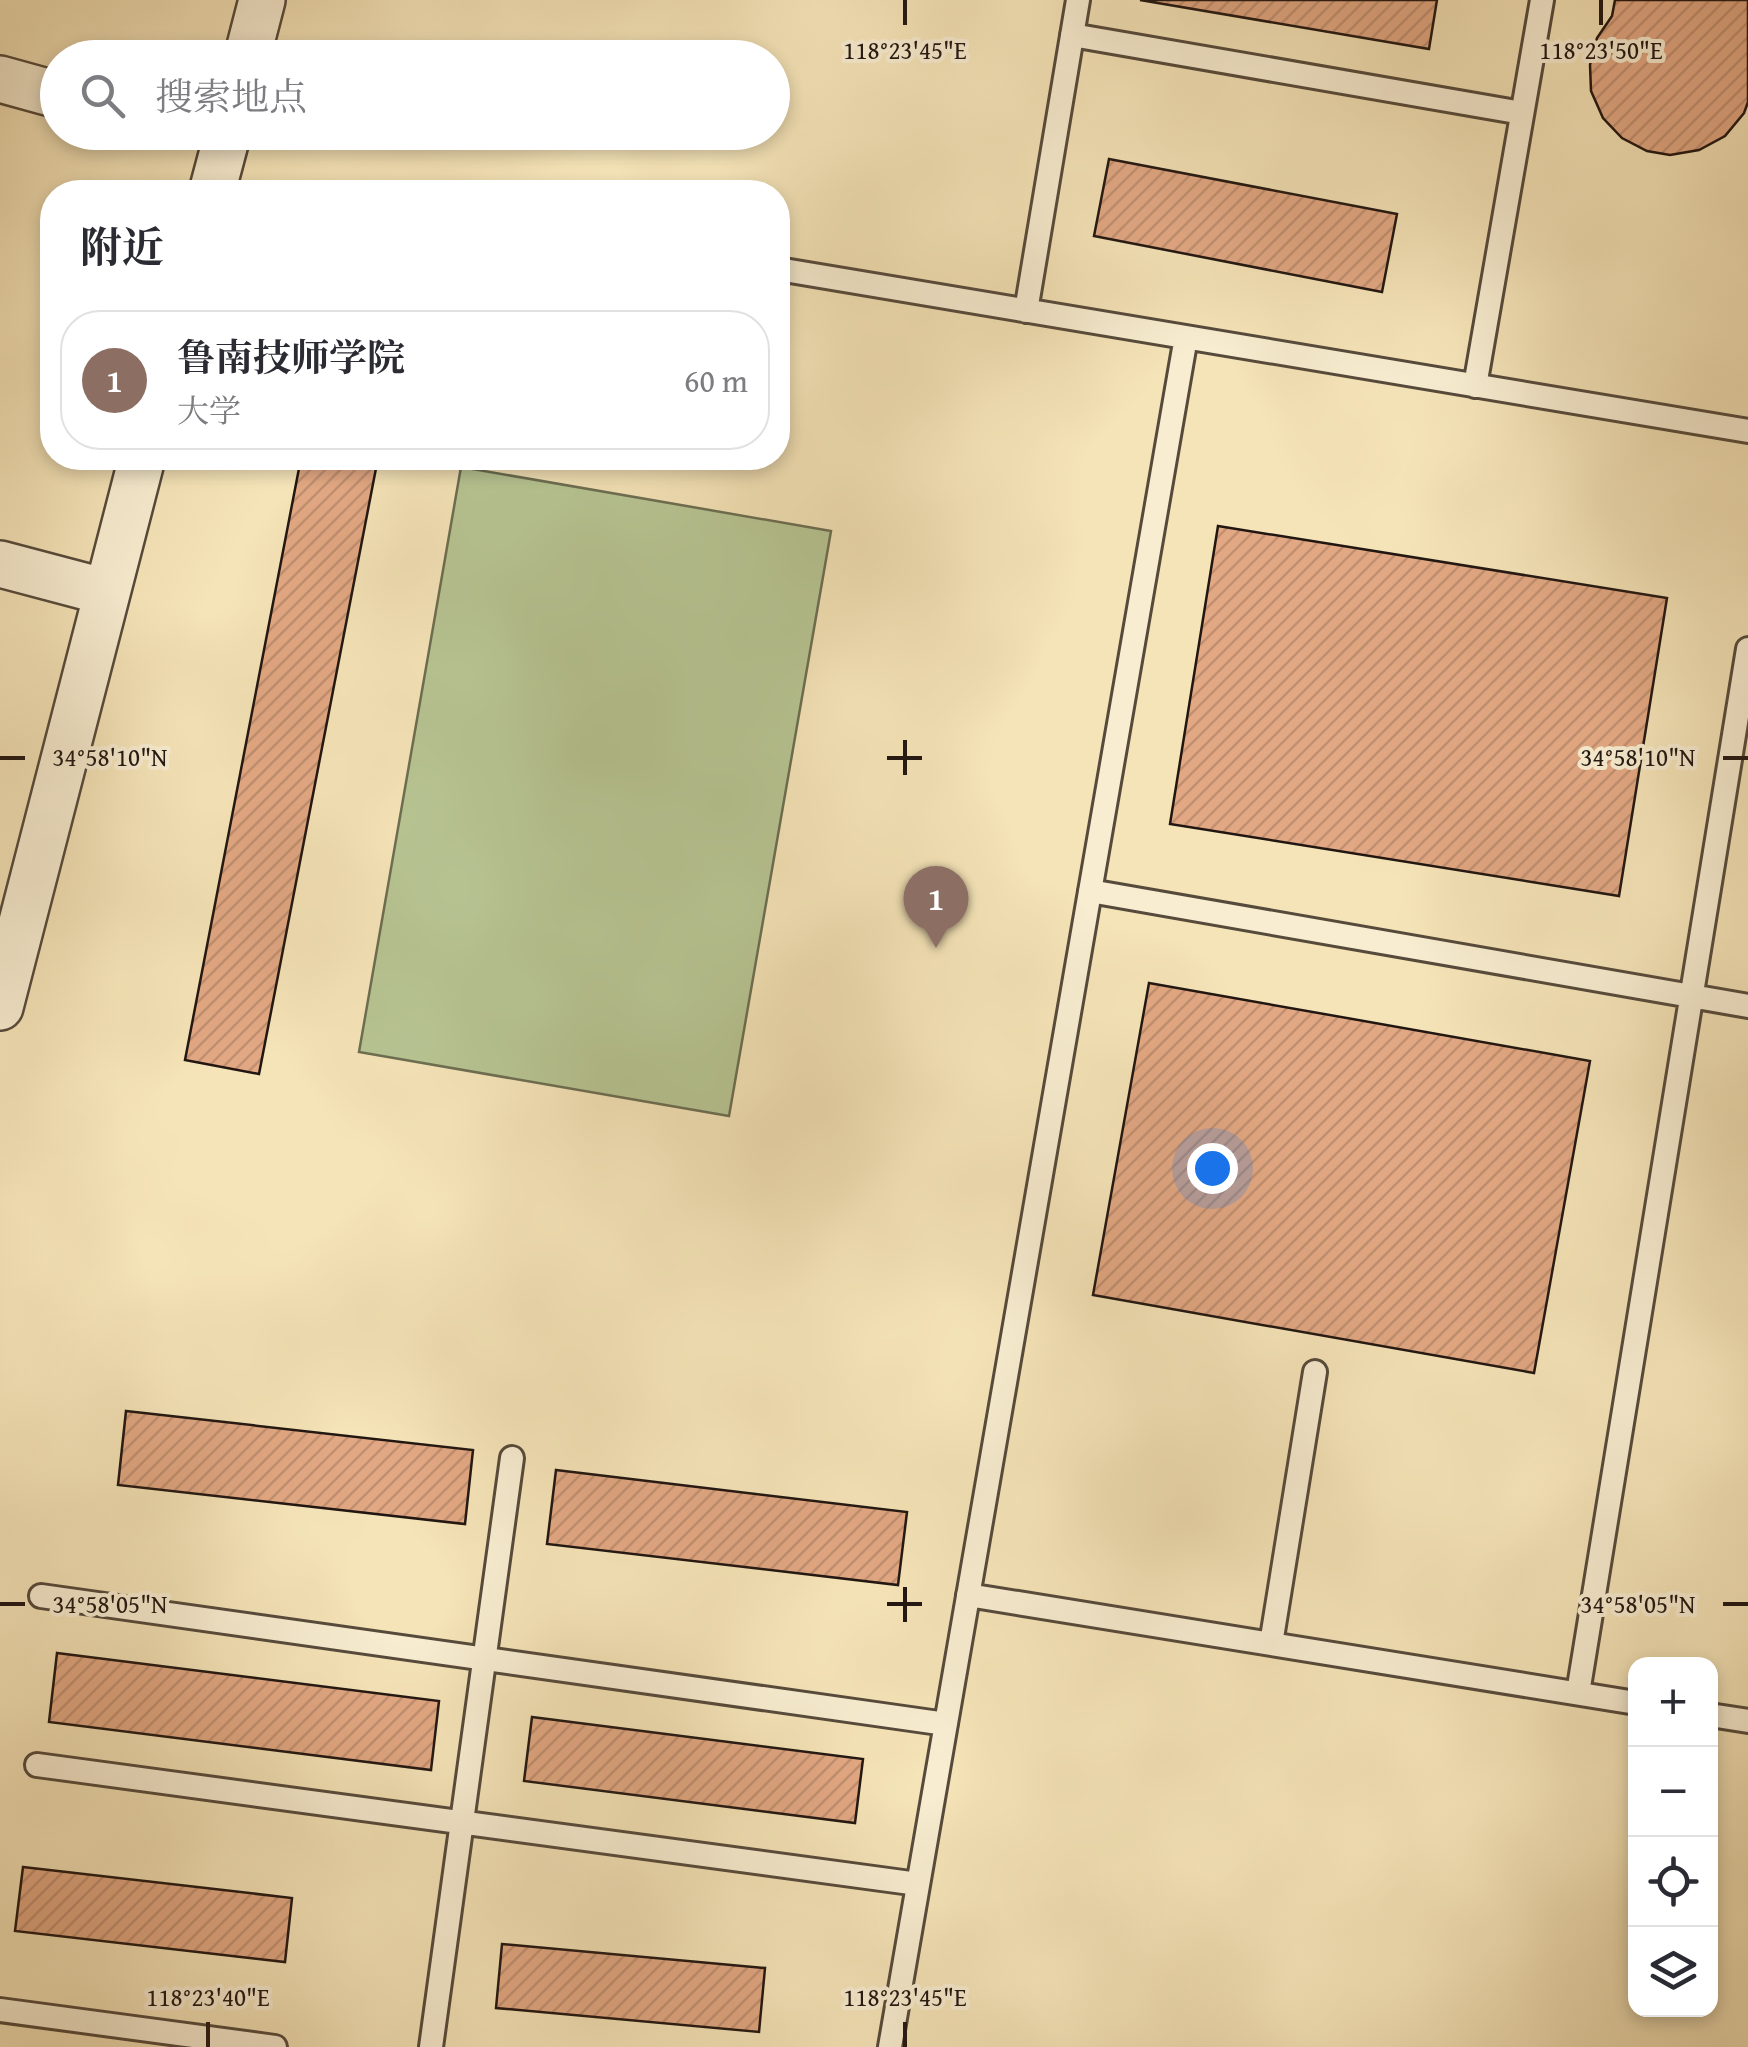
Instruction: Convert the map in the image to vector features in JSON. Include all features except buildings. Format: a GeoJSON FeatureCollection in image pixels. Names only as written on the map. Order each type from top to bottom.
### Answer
{"type":"FeatureCollection","features":[{"type":"Feature","properties":{"kind":"street"},"geometry":{"type":"LineString","coordinates":[[252,40],[262,0]]}},
{"type":"Feature","properties":{"kind":"street"},"geometry":{"type":"LineString","coordinates":[[0,79],[40,89]]}},
{"type":"Feature","properties":{"kind":"street"},"geometry":{"type":"LineString","coordinates":[[213,180],[216,150]]}},
{"type":"Feature","properties":{"kind":"street"},"geometry":{"type":"LineString","coordinates":[[0,1007],[139,470]]}},
{"type":"Feature","properties":{"kind":"street"},"geometry":{"type":"LineString","coordinates":[[0,564],[106,592]]}},
{"type":"Feature","properties":{"kind":"lane"},"geometry":{"type":"LineString","coordinates":[[1026,310],[1078,0]]}},
{"type":"Feature","properties":{"kind":"lane"},"geometry":{"type":"LineString","coordinates":[[1475,386],[1542,0]]}},
{"type":"Feature","properties":{"kind":"lane"},"geometry":{"type":"LineString","coordinates":[[1072,35],[1522,113]]}},
{"type":"Feature","properties":{"kind":"lane"},"geometry":{"type":"LineString","coordinates":[[790,271],[1748,431]]}},
{"type":"Feature","properties":{"kind":"lane"},"geometry":{"type":"LineString","coordinates":[[890,2047],[1186,338]]}},
{"type":"Feature","properties":{"kind":"lane"},"geometry":{"type":"LineString","coordinates":[[1578,1694],[1748,649]]}},
{"type":"Feature","properties":{"kind":"lane"},"geometry":{"type":"LineString","coordinates":[[1090,892],[1748,1006]]}},
{"type":"Feature","properties":{"kind":"lane"},"geometry":{"type":"LineString","coordinates":[[1271,1644],[1315,1372]]}},
{"type":"Feature","properties":{"kind":"lane"},"geometry":{"type":"LineString","coordinates":[[431,2047],[512,1458]]}},
{"type":"Feature","properties":{"kind":"lane"},"geometry":{"type":"LineString","coordinates":[[968,1595],[1628,1702]]}},
{"type":"Feature","properties":{"kind":"lane"},"geometry":{"type":"LineString","coordinates":[[40,1596],[946,1724]]}},
{"type":"Feature","properties":{"kind":"lane"},"geometry":{"type":"LineString","coordinates":[[1718,1716],[1748,1721]]}},
{"type":"Feature","properties":{"kind":"lane"},"geometry":{"type":"LineString","coordinates":[[36,1765],[918,1884]]}},
{"type":"Feature","properties":{"kind":"lane"},"geometry":{"type":"LineString","coordinates":[[0,2010],[275,2047]]}},
{"type":"Feature","properties":{"kind":"green space"},"geometry":{"type":"Polygon","coordinates":[[[460,470],[831,531],[729,1116],[359,1052],[460,470]]]}},
{"type":"Feature","properties":{"kind":"place","name":"鲁南技师学院"},"geometry":{"type":"Point","coordinates":[936,948]}}]}
